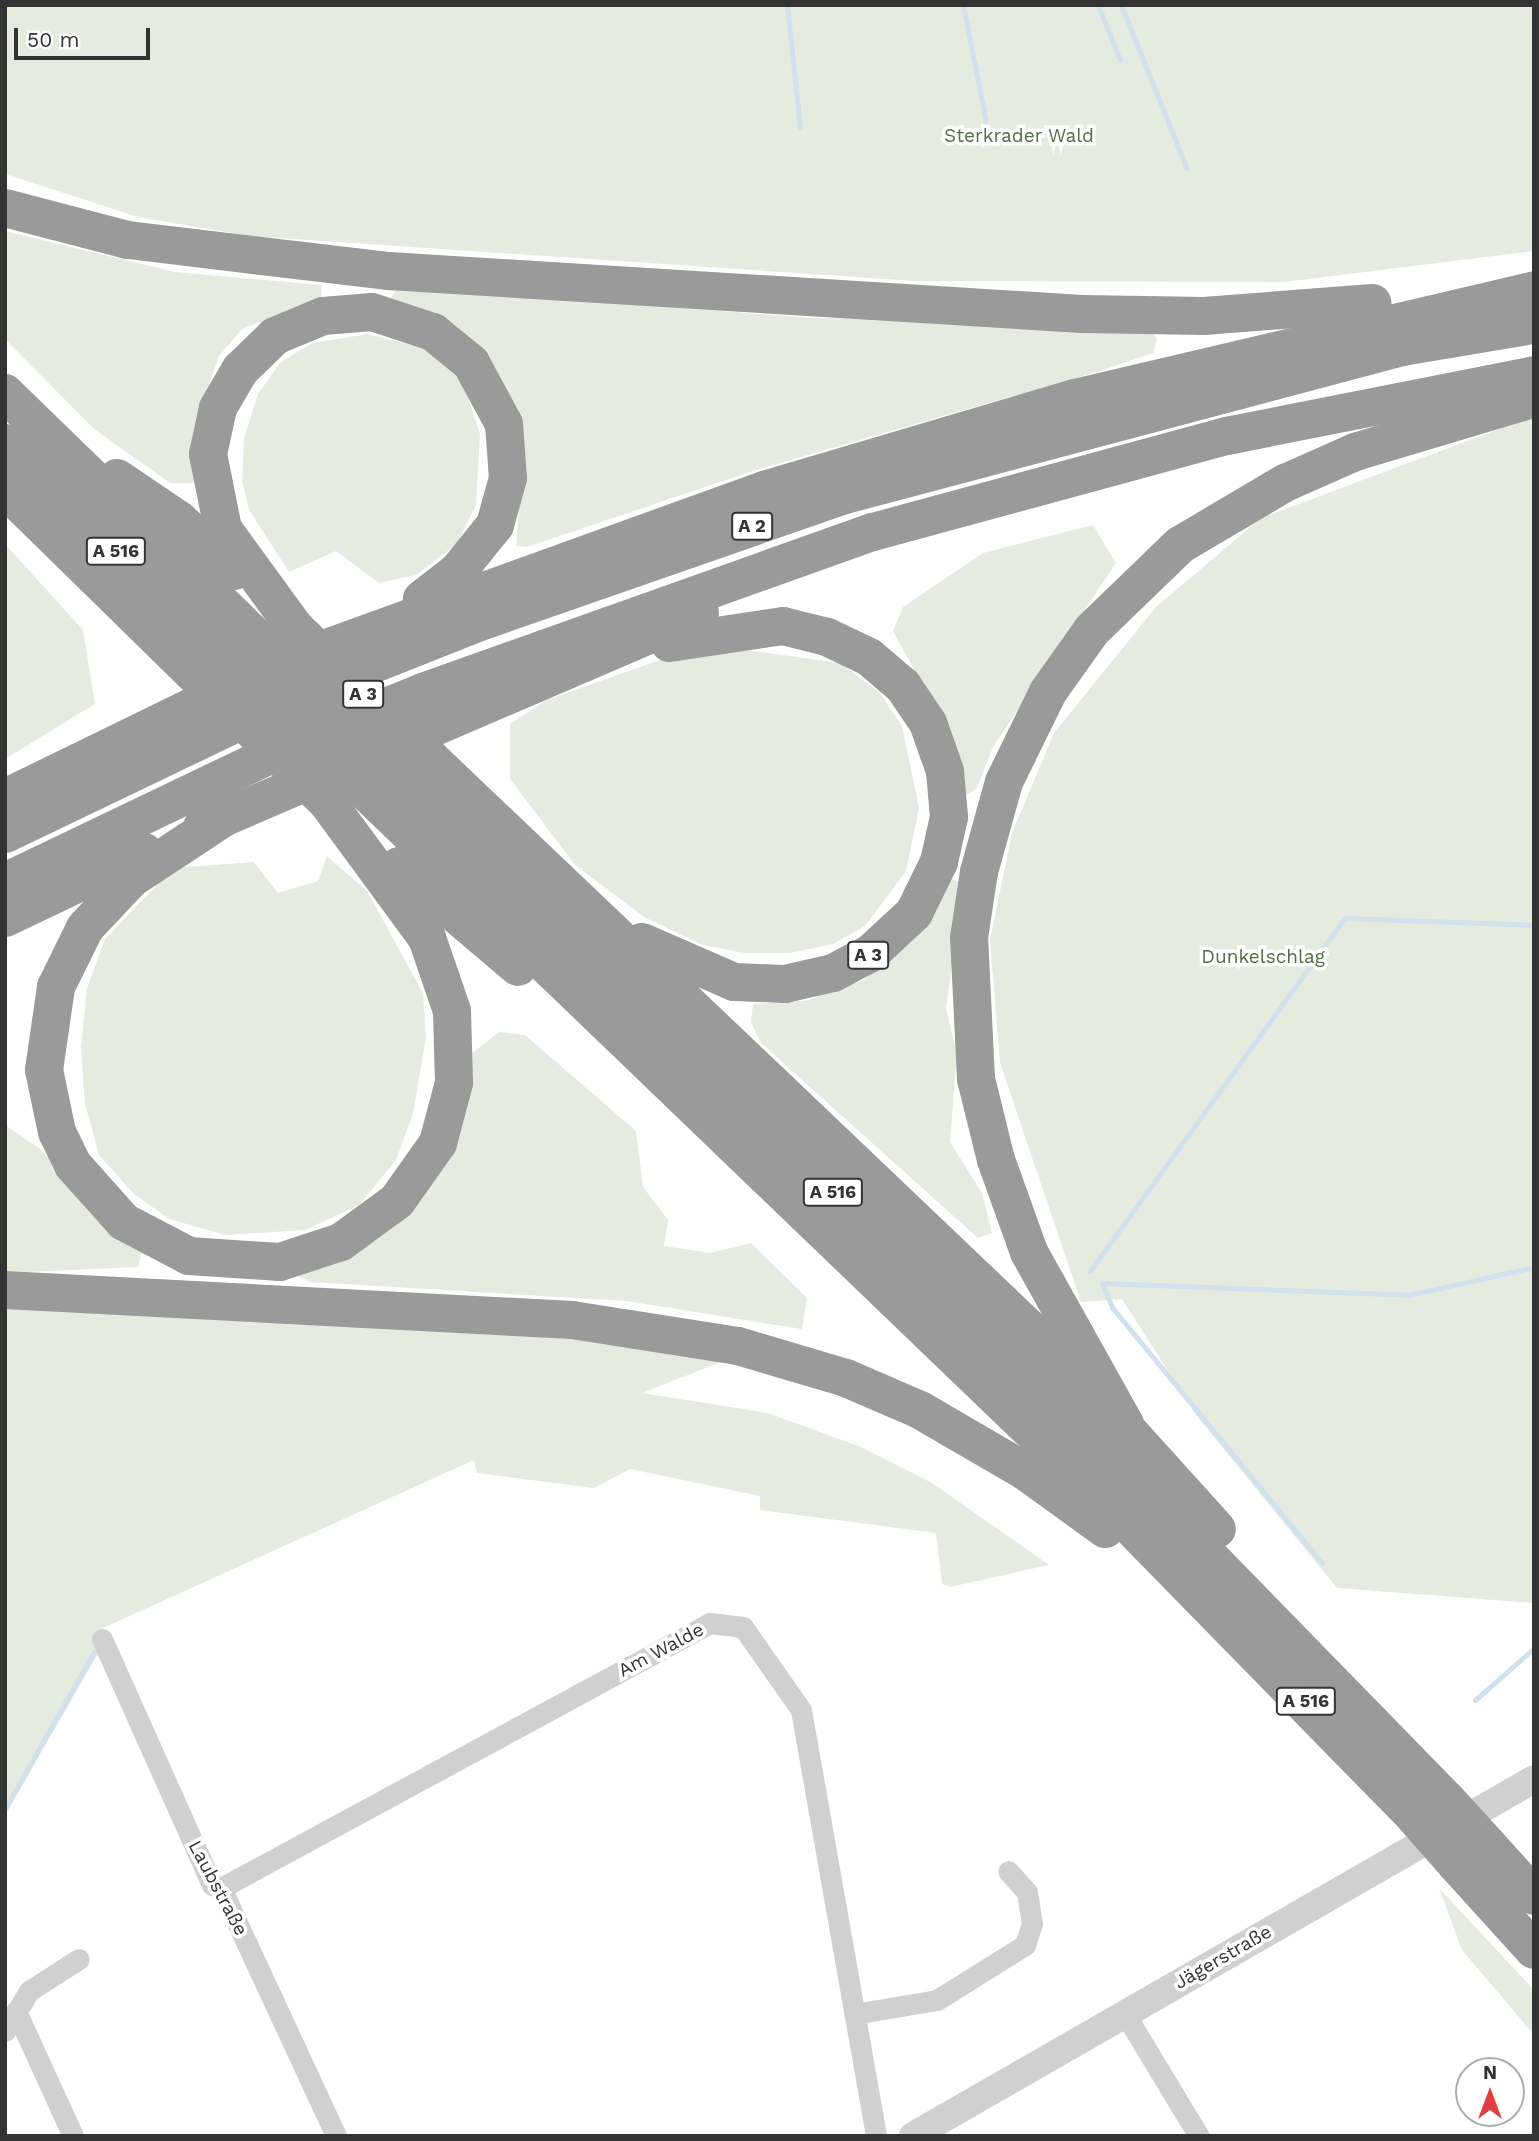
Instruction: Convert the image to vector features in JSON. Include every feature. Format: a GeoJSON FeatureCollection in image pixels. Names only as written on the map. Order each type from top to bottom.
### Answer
{"type":"FeatureCollection","features":[{"type":"Feature","properties":{"kind":"highway"},"geometry":{"type":"LineString","coordinates":[[5,208],[128,240],[255,259],[1082,314],[1273,313],[1534,279]]}},
{"type":"Feature","properties":{"kind":"highway"},"geometry":{"type":"LineString","coordinates":[[5,798],[271,668],[396,619],[933,437],[1227,359],[1534,290]]}},
{"type":"Feature","properties":{"kind":"highway"},"geometry":{"type":"LineString","coordinates":[[279,635],[223,529],[209,475],[211,429],[228,388],[256,351],[299,324],[347,312],[394,316],[453,345],[487,384],[508,442],[506,494],[488,537],[458,571],[396,619]]}},
{"type":"Feature","properties":{"kind":"highway","name":"A 2"},"geometry":{"type":"LineString","coordinates":[[5,834],[293,696],[477,623],[845,495],[1402,347],[1534,325]]}},
{"type":"Feature","properties":{"kind":"highway","name":"A 2"},"geometry":{"type":"LineString","coordinates":[[5,882],[280,750],[411,697],[602,624],[873,532],[1227,436],[1534,375]]}},
{"type":"Feature","properties":{"kind":"highway","name":"A 516"},"geometry":{"type":"LineString","coordinates":[[5,393],[60,447],[279,635],[1268,1612],[1446,1799],[1472,1854],[1534,1950]]}},
{"type":"Feature","properties":{"kind":"highway"},"geometry":{"type":"LineString","coordinates":[[1125,1424],[1029,1252],[996,1160],[976,1079],[969,938],[979,872],[1004,782],[1048,692],[1091,630],[1180,545],[1285,483],[1355,452],[1534,399]]}},
{"type":"Feature","properties":{"kind":"highway","name":"A 516"},"geometry":{"type":"LineString","coordinates":[[5,443],[227,657],[344,795],[629,1044],[1197,1592],[1412,1814],[1534,1896]]}},
{"type":"Feature","properties":{"kind":"highway"},"geometry":{"type":"LineString","coordinates":[[5,489],[192,672],[344,795],[437,960],[456,1039],[454,1083],[438,1143],[397,1201],[341,1242],[280,1262],[200,1258],[124,1222],[73,1165],[45,1081],[49,1011],[85,928],[131,879],[225,817]]}},
{"type":"Feature","properties":{"kind":"highway"},"geometry":{"type":"LineString","coordinates":[[5,511],[125,606]]}},
{"type":"Feature","properties":{"kind":"highway"},"geometry":{"type":"LineString","coordinates":[[5,918],[225,817],[602,658],[873,532]]}},
{"type":"Feature","properties":{"kind":"highway","name":"A 3"},"geometry":{"type":"LineString","coordinates":[[414,766],[587,906],[710,975],[758,985],[812,980],[871,953],[914,913],[939,862],[948,817],[945,771],[928,723],[903,686],[848,645],[805,630],[759,626],[602,658]]}},
{"type":"Feature","properties":{"kind":"highway"},"geometry":{"type":"LineString","coordinates":[[587,906],[1125,1424],[1238,1554],[1268,1612]]}},
{"type":"Feature","properties":{"kind":"highway"},"geometry":{"type":"LineString","coordinates":[[5,1290],[572,1320],[750,1349],[846,1378],[956,1429],[1197,1592]]}},
{"type":"Feature","properties":{"kind":"street","name":"Am Walde"},"geometry":{"type":"LineString","coordinates":[[221,1888],[710,1623],[730,1622],[750,1632],[799,1702],[876,2136]]}},
{"type":"Feature","properties":{"kind":"street","name":"Laubstraße"},"geometry":{"type":"LineString","coordinates":[[102,1639],[212,1885],[221,1888],[336,2136]]}},
{"type":"Feature","properties":{"kind":"street","name":"Jägerstraße"},"geometry":{"type":"LineString","coordinates":[[913,2136],[1534,1779]]}},
{"type":"Feature","properties":{"kind":"street"},"geometry":{"type":"LineString","coordinates":[[855,2014],[937,2000],[1025,1945],[1032,1924],[1027,1892],[1008,1871]]}},
{"type":"Feature","properties":{"kind":"street"},"geometry":{"type":"LineString","coordinates":[[5,2031],[29,1991],[79,1959]]}},
{"type":"Feature","properties":{"kind":"street"},"geometry":{"type":"LineString","coordinates":[[16,2011],[74,2136]]}},
{"type":"Feature","properties":{"kind":"street"},"geometry":{"type":"LineString","coordinates":[[1125,2014],[1199,2136]]}},
{"type":"Feature","properties":{"kind":"green space","name":"Sterkrader Wald"},"geometry":{"type":"Polygon","coordinates":[[[5,5],[1534,5],[1534,251],[1284,282],[915,281],[249,236],[138,217],[5,174],[5,5]]]}},
{"type":"Feature","properties":{"kind":"green space"},"geometry":{"type":"Polygon","coordinates":[[[5,231],[175,272],[322,285],[321,299],[242,329],[219,356],[202,404],[194,483],[170,483],[94,429],[5,339],[5,231]]]}},
{"type":"Feature","properties":{"kind":"green space"},"geometry":{"type":"Polygon","coordinates":[[[399,287],[814,318],[1124,325],[1152,329],[1157,340],[1153,353],[1100,371],[759,469],[527,547],[516,546],[522,464],[452,329],[390,298],[399,287]]]}},
{"type":"Feature","properties":{"kind":"green space"},"geometry":{"type":"Polygon","coordinates":[[[368,334],[427,349],[459,372],[480,433],[476,505],[457,544],[416,575],[379,583],[336,551],[289,572],[249,510],[242,481],[244,438],[258,394],[280,363],[312,343],[368,334]]]}},
{"type":"Feature","properties":{"kind":"green space","name":"Dunkelschlag"},"geometry":{"type":"Polygon","coordinates":[[[1534,416],[1534,1603],[1337,1588],[1196,1415],[1122,1299],[1081,1302],[1000,1063],[990,940],[1012,833],[1054,733],[1156,607],[1261,518],[1534,416]]]}},
{"type":"Feature","properties":{"kind":"green space"},"geometry":{"type":"Polygon","coordinates":[[[1093,525],[1116,563],[993,747],[977,788],[965,796],[942,721],[893,631],[903,607],[983,553],[1093,525]]]}},
{"type":"Feature","properties":{"kind":"green space"},"geometry":{"type":"Polygon","coordinates":[[[5,544],[83,630],[95,704],[5,759],[5,544]]]}},
{"type":"Feature","properties":{"kind":"green space"},"geometry":{"type":"Polygon","coordinates":[[[732,648],[840,663],[880,693],[902,726],[919,808],[906,871],[865,926],[833,944],[790,953],[744,953],[703,945],[644,917],[575,865],[510,779],[510,724],[547,700],[679,653],[732,648]]]}},
{"type":"Feature","properties":{"kind":"green space"},"geometry":{"type":"Polygon","coordinates":[[[327,856],[367,891],[423,993],[426,1037],[413,1114],[396,1160],[359,1205],[305,1230],[225,1235],[169,1219],[133,1193],[99,1155],[85,1104],[81,1048],[87,988],[105,939],[173,868],[254,862],[278,893],[318,881],[327,856]]]}},
{"type":"Feature","properties":{"kind":"green space"},"geometry":{"type":"Polygon","coordinates":[[[948,878],[963,883],[946,1009],[957,1054],[950,1142],[982,1193],[992,1233],[978,1238],[761,1043],[751,1022],[753,1004],[805,1001],[864,980],[900,949],[948,878]]]}},
{"type":"Feature","properties":{"kind":"green space"},"geometry":{"type":"Polygon","coordinates":[[[499,1032],[525,1035],[636,1131],[643,1187],[668,1220],[664,1246],[710,1253],[751,1243],[807,1298],[802,1329],[626,1301],[310,1282],[295,1275],[369,1243],[471,1054],[499,1032]]]}},
{"type":"Feature","properties":{"kind":"green space"},"geometry":{"type":"Polygon","coordinates":[[[5,1125],[39,1148],[142,1250],[138,1267],[5,1273],[5,1125]]]}},
{"type":"Feature","properties":{"kind":"green space"},"geometry":{"type":"Polygon","coordinates":[[[5,1307],[506,1331],[729,1359],[642,1393],[768,1413],[861,1447],[932,1483],[1049,1565],[950,1587],[942,1584],[936,1533],[760,1510],[760,1496],[630,1469],[594,1488],[477,1473],[474,1460],[103,1628],[106,1640],[5,1815],[5,1307]]]}},
{"type":"Feature","properties":{"kind":"green space"},"geometry":{"type":"Polygon","coordinates":[[[1439,1888],[1534,1990],[1534,2035],[1462,1950],[1439,1888]]]}},
{"type":"Feature","properties":{"kind":"waterway"},"geometry":{"type":"LineString","coordinates":[[787,5],[800,127]]}},
{"type":"Feature","properties":{"kind":"waterway"},"geometry":{"type":"LineString","coordinates":[[963,5],[986,122]]}},
{"type":"Feature","properties":{"kind":"waterway"},"geometry":{"type":"LineString","coordinates":[[1098,5],[1120,60]]}},
{"type":"Feature","properties":{"kind":"waterway"},"geometry":{"type":"LineString","coordinates":[[1121,5],[1186,167]]}},
{"type":"Feature","properties":{"kind":"waterway"},"geometry":{"type":"LineString","coordinates":[[1090,1271],[1345,918],[1534,925]]}},
{"type":"Feature","properties":{"kind":"waterway"},"geometry":{"type":"LineString","coordinates":[[1322,1563],[1112,1307],[1102,1283],[1409,1295],[1534,1267]]}},
{"type":"Feature","properties":{"kind":"waterway"},"geometry":{"type":"LineString","coordinates":[[1475,1700],[1534,1648]]}},
{"type":"Feature","properties":{"kind":"waterway"},"geometry":{"type":"LineString","coordinates":[[5,1809],[94,1652]]}}]}
